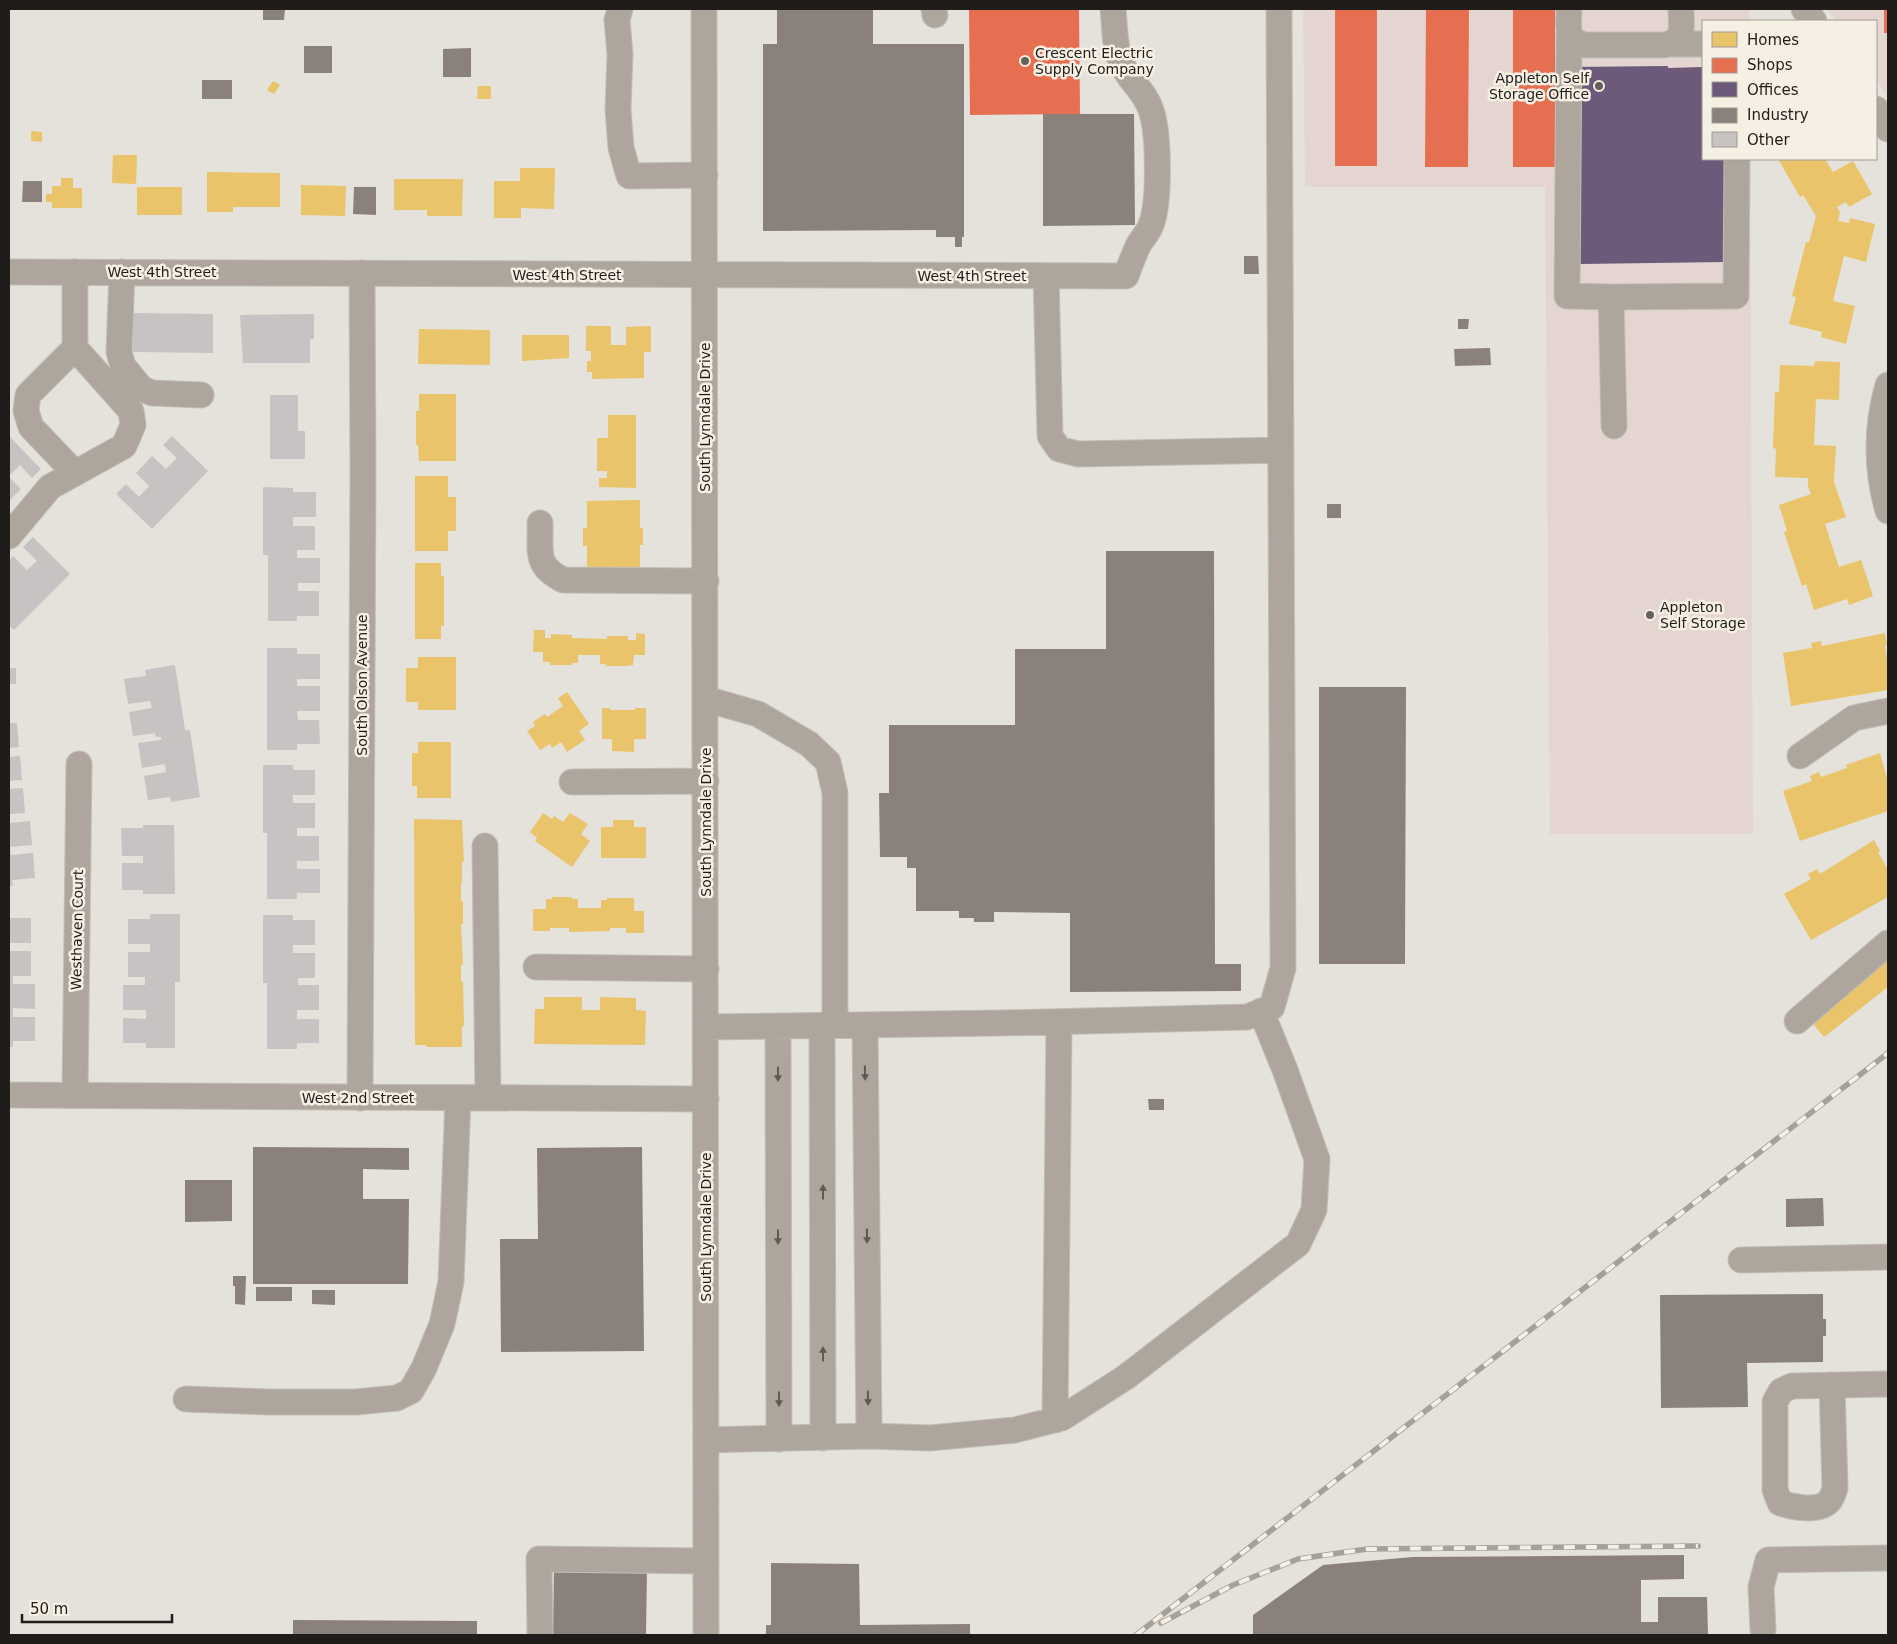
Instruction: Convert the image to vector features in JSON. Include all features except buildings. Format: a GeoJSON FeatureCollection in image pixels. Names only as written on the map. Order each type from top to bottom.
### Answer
{"type":"FeatureCollection","features":[{"type":"Feature","properties":{"kind":"street"},"geometry":{"type":"LineString","coordinates":[[620,9],[617,20],[620,54],[618,109],[620,148],[629,176],[705,175]]}},
{"type":"Feature","properties":{"kind":"street","name":"South Lynndale Drive"},"geometry":{"type":"LineString","coordinates":[[704,9],[706,1635]]}},
{"type":"Feature","properties":{"kind":"street","name":"West 4th Street"},"geometry":{"type":"LineString","coordinates":[[9,272],[705,276],[1126,276],[1134,255],[1151,226],[1153,218],[1156,204],[1156,137],[1152,111],[1144,94],[1131,79],[1121,62],[1113,9]]}},
{"type":"Feature","properties":{"kind":"street"},"geometry":{"type":"LineString","coordinates":[[706,1027],[1059,1022],[1247,1017],[1272,1007],[1283,968],[1279,9]]}},
{"type":"Feature","properties":{"kind":"street"},"geometry":{"type":"LineString","coordinates":[[1569,9],[1567,296],[1736,296],[1736,160]]}},
{"type":"Feature","properties":{"kind":"street"},"geometry":{"type":"LineString","coordinates":[[1673,44],[1679,39],[1682,32],[1681,9]]}},
{"type":"Feature","properties":{"kind":"street"},"geometry":{"type":"LineString","coordinates":[[1804,9],[1813,20]]}},
{"type":"Feature","properties":{"kind":"street"},"geometry":{"type":"LineString","coordinates":[[1569,34],[1578,43],[1586,45],[1702,44]]}},
{"type":"Feature","properties":{"kind":"street"},"geometry":{"type":"LineString","coordinates":[[1877,111],[1888,129]]}},
{"type":"Feature","properties":{"kind":"street"},"geometry":{"type":"LineString","coordinates":[[9,536],[50,487],[124,446],[133,425],[131,411],[76,348],[74,272]]}},
{"type":"Feature","properties":{"kind":"street"},"geometry":{"type":"LineString","coordinates":[[122,272],[119,352],[123,366],[141,388],[152,393],[200,395]]}},
{"type":"Feature","properties":{"kind":"street","name":"South Olson Avenue"},"geometry":{"type":"LineString","coordinates":[[360,1098],[363,483],[362,273]]}},
{"type":"Feature","properties":{"kind":"street"},"geometry":{"type":"LineString","coordinates":[[1046,276],[1050,436],[1059,449],[1078,454],[1281,450]]}},
{"type":"Feature","properties":{"kind":"street"},"geometry":{"type":"LineString","coordinates":[[1611,297],[1614,426]]}},
{"type":"Feature","properties":{"kind":"street"},"geometry":{"type":"LineString","coordinates":[[74,472],[31,427],[26,411],[28,396],[76,348]]}},
{"type":"Feature","properties":{"kind":"street"},"geometry":{"type":"LineString","coordinates":[[1888,385],[1882,405],[1878,435],[1884,496],[1888,511]]}},
{"type":"Feature","properties":{"kind":"street"},"geometry":{"type":"LineString","coordinates":[[540,523],[541,561],[550,574],[564,580],[706,581]]}},
{"type":"Feature","properties":{"kind":"street"},"geometry":{"type":"LineString","coordinates":[[706,699],[758,714],[809,744],[828,762],[835,793],[829,1025],[823,1438]]}},
{"type":"Feature","properties":{"kind":"street"},"geometry":{"type":"LineString","coordinates":[[1800,756],[1854,718],[1888,711]]}},
{"type":"Feature","properties":{"kind":"street","name":"Westhaven Court"},"geometry":{"type":"LineString","coordinates":[[75,1095],[79,764]]}},
{"type":"Feature","properties":{"kind":"street"},"geometry":{"type":"LineString","coordinates":[[572,782],[706,781]]}},
{"type":"Feature","properties":{"kind":"street"},"geometry":{"type":"LineString","coordinates":[[486,846],[488,1098]]}},
{"type":"Feature","properties":{"kind":"street"},"geometry":{"type":"LineString","coordinates":[[1797,1021],[1888,943]]}},
{"type":"Feature","properties":{"kind":"street"},"geometry":{"type":"LineString","coordinates":[[536,967],[706,969]]}},
{"type":"Feature","properties":{"kind":"street"},"geometry":{"type":"LineString","coordinates":[[706,1440],[869,1436],[930,1438],[1015,1430],[1062,1418],[1126,1377],[1298,1244],[1314,1210],[1317,1159],[1285,1070],[1261,1011]]}},
{"type":"Feature","properties":{"kind":"street"},"geometry":{"type":"LineString","coordinates":[[1055,1420],[1059,1022]]}},
{"type":"Feature","properties":{"kind":"street"},"geometry":{"type":"LineString","coordinates":[[865,1025],[869,1436]]}},
{"type":"Feature","properties":{"kind":"street"},"geometry":{"type":"LineString","coordinates":[[778,1026],[779,1439]]}},
{"type":"Feature","properties":{"kind":"street","name":"West 2nd Street"},"geometry":{"type":"LineString","coordinates":[[9,1095],[706,1099]]}},
{"type":"Feature","properties":{"kind":"street"},"geometry":{"type":"LineString","coordinates":[[186,1399],[268,1402],[356,1402],[397,1398],[411,1390],[424,1368],[442,1324],[451,1282],[458,1098]]}},
{"type":"Feature","properties":{"kind":"street"},"geometry":{"type":"LineString","coordinates":[[1741,1260],[1888,1257]]}},
{"type":"Feature","properties":{"kind":"street"},"geometry":{"type":"LineString","coordinates":[[1832,1385],[1835,1488],[1830,1500],[1819,1507],[1794,1507],[1780,1503],[1776,1490],[1775,1402],[1781,1391],[1792,1386],[1832,1385],[1888,1384]]}},
{"type":"Feature","properties":{"kind":"street"},"geometry":{"type":"LineString","coordinates":[[1763,1630],[1761,1587],[1768,1560],[1888,1558]]}},
{"type":"Feature","properties":{"kind":"street"},"geometry":{"type":"LineString","coordinates":[[540,1635],[539,1559],[706,1561]]}},
{"type":"Feature","properties":{"kind":"shaded area","name":"Appleton Self Storage"},"geometry":{"type":"Polygon","coordinates":[[[1303,9],[1749,9],[1749,20],[1702,20],[1702,160],[1750,160],[1753,834],[1550,834],[1545,187],[1305,187],[1303,9]]]}},
{"type":"Feature","properties":{"kind":"shaded area"},"geometry":{"type":"Polygon","coordinates":[[[1827,9],[1888,9],[1888,99],[1877,81],[1877,20],[1835,20],[1827,9]]]}},
{"type":"Feature","properties":{"kind":"railway"},"geometry":{"type":"LineString","coordinates":[[1136,1635],[1888,1053]]}},
{"type":"Feature","properties":{"kind":"railway"},"geometry":{"type":"LineString","coordinates":[[1161,1623],[1233,1585],[1298,1559],[1367,1549],[1698,1546]]}},
{"type":"Feature","properties":{"kind":"place","name":"Crescent Electric Supply Company"},"geometry":{"type":"Point","coordinates":[1025,61]}},
{"type":"Feature","properties":{"kind":"place","name":"Appleton Self Storage Office"},"geometry":{"type":"Point","coordinates":[1599,86]}},
{"type":"Feature","properties":{"kind":"place","name":"Appleton Self Storage"},"geometry":{"type":"Point","coordinates":[1650,615]}}]}
